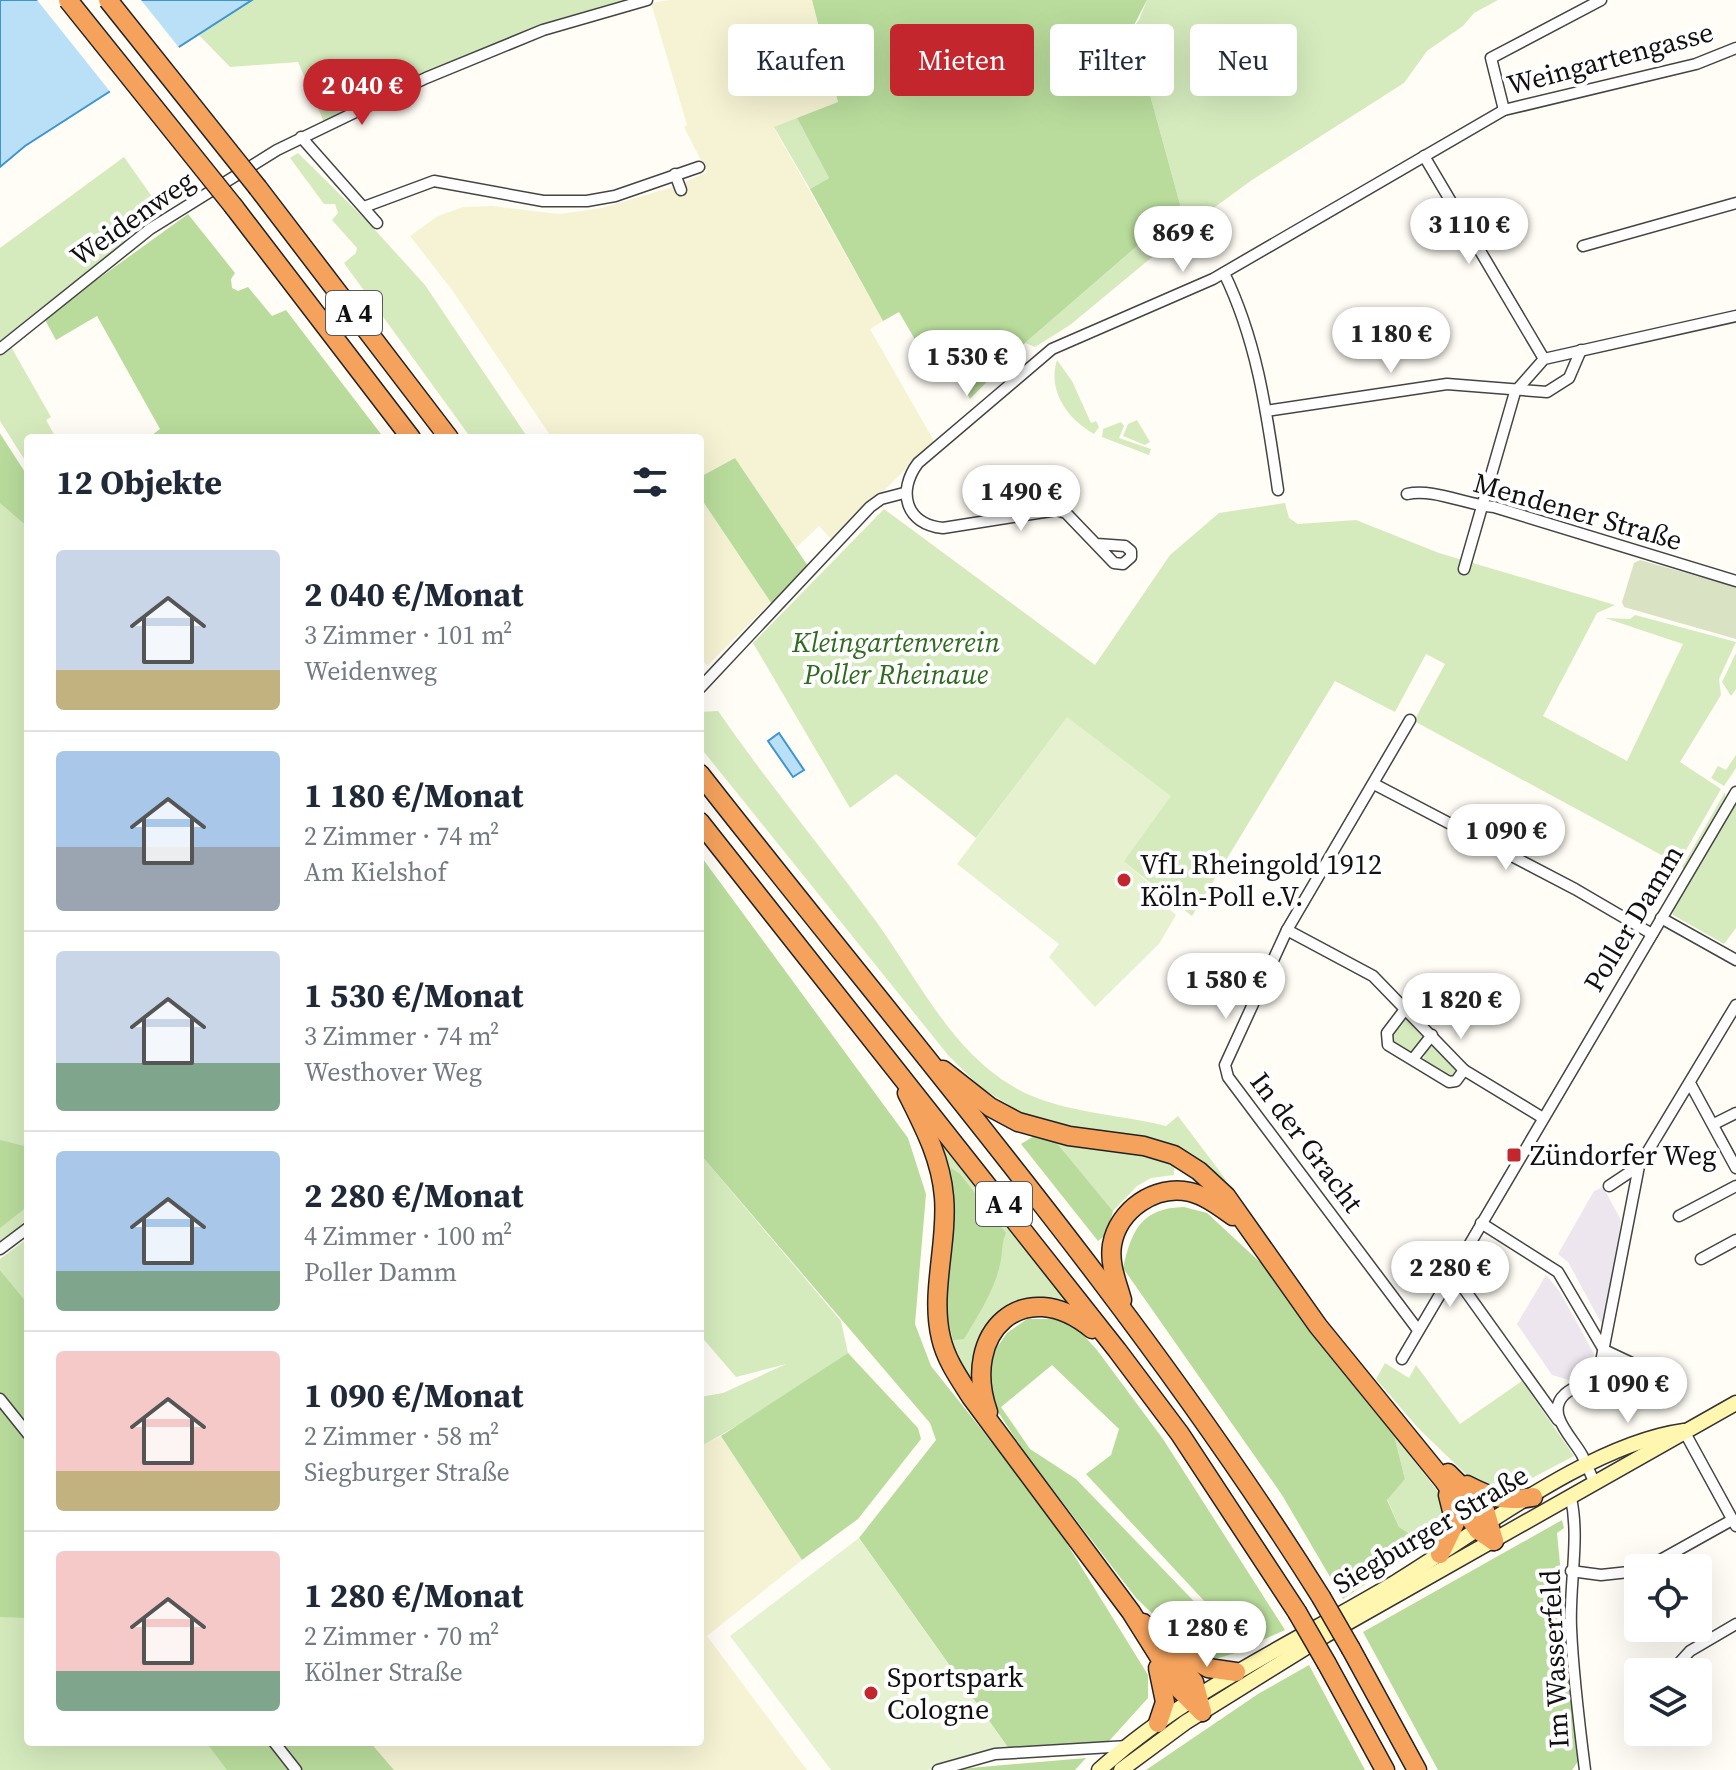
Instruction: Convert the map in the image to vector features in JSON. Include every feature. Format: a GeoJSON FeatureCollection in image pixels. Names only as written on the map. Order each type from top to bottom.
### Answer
{"type":"FeatureCollection","features":[{"type":"Feature","properties":{"kind":"highway","name":"A 4"},"geometry":{"type":"LineString","coordinates":[[68,0],[234,207],[408,434]]}},
{"type":"Feature","properties":{"kind":"highway","name":"A 4"},"geometry":{"type":"LineString","coordinates":[[108,0],[258,188],[446,434]]}},
{"type":"Feature","properties":{"kind":"highway","name":"A 4"},"geometry":{"type":"LineString","coordinates":[[704,779],[1126,1310],[1249,1484],[1321,1597],[1417,1770]]}},
{"type":"Feature","properties":{"kind":"highway","name":"A 4"},"geometry":{"type":"LineString","coordinates":[[704,827],[1117,1350],[1188,1446],[1297,1612],[1385,1770]]}},
{"type":"Feature","properties":{"kind":"highway"},"geometry":{"type":"LineString","coordinates":[[919,1051],[990,1107],[1018,1122],[1069,1136],[1144,1146],[1174,1155],[1199,1171],[1226,1196],[1318,1326],[1423,1454],[1451,1481],[1487,1531]]}},
{"type":"Feature","properties":{"kind":"highway"},"geometry":{"type":"LineString","coordinates":[[889,1059],[938,1163],[944,1197],[940,1336],[948,1361],[1156,1645],[1194,1682],[1197,1704]]}},
{"type":"Feature","properties":{"kind":"highway"},"geometry":{"type":"LineString","coordinates":[[1126,1310],[1113,1268],[1112,1246],[1119,1225],[1135,1206],[1152,1195],[1190,1192],[1209,1199],[1241,1221]]}},
{"type":"Feature","properties":{"kind":"highway"},"geometry":{"type":"LineString","coordinates":[[992,1422],[979,1377],[981,1357],[988,1337],[1018,1311],[1033,1308],[1064,1311],[1117,1350]]}},
{"type":"Feature","properties":{"kind":"highway"},"geometry":{"type":"LineString","coordinates":[[1451,1481],[1494,1499],[1508,1501],[1533,1497]]}},
{"type":"Feature","properties":{"kind":"highway"},"geometry":{"type":"LineString","coordinates":[[1440,1554],[1455,1523],[1451,1481]]}},
{"type":"Feature","properties":{"kind":"highway"},"geometry":{"type":"LineString","coordinates":[[1156,1645],[1215,1671],[1236,1672]]}},
{"type":"Feature","properties":{"kind":"highway"},"geometry":{"type":"LineString","coordinates":[[1156,1645],[1165,1695],[1158,1723]]}},
{"type":"Feature","properties":{"kind":"main road","name":"Siegburger Straße"},"geometry":{"type":"LineString","coordinates":[[1197,1704],[1236,1672],[1440,1554],[1487,1531],[1571,1498],[1736,1403]]}},
{"type":"Feature","properties":{"kind":"main road","name":"Siegburger Straße"},"geometry":{"type":"LineString","coordinates":[[1197,1704],[1326,1635],[1487,1531],[1533,1497],[1587,1466],[1655,1435],[1684,1431]]}},
{"type":"Feature","properties":{"kind":"main road"},"geometry":{"type":"LineString","coordinates":[[1099,1770],[1158,1723],[1197,1704]]}},
{"type":"Feature","properties":{"kind":"main road"},"geometry":{"type":"LineString","coordinates":[[1121,1770],[1197,1704]]}},
{"type":"Feature","properties":{"kind":"street","name":"Weidenweg"},"geometry":{"type":"LineString","coordinates":[[0,349],[150,229],[301,137],[426,78],[543,30],[647,0]]}},
{"type":"Feature","properties":{"kind":"street"},"geometry":{"type":"LineString","coordinates":[[1504,110],[1491,58],[1601,0]]}},
{"type":"Feature","properties":{"kind":"street","name":"Weingartengasse"},"geometry":{"type":"LineString","coordinates":[[904,493],[908,477],[918,463],[1036,362],[1073,339],[1224,273],[1504,110],[1696,64],[1736,48]]}},
{"type":"Feature","properties":{"kind":"street"},"geometry":{"type":"LineString","coordinates":[[301,137],[377,223]]}},
{"type":"Feature","properties":{"kind":"street"},"geometry":{"type":"LineString","coordinates":[[1424,156],[1544,359]]}},
{"type":"Feature","properties":{"kind":"street"},"geometry":{"type":"LineString","coordinates":[[364,207],[434,181],[561,202],[615,196],[699,167]]}},
{"type":"Feature","properties":{"kind":"street"},"geometry":{"type":"LineString","coordinates":[[675,174],[681,190]]}},
{"type":"Feature","properties":{"kind":"street"},"geometry":{"type":"LineString","coordinates":[[1583,246],[1736,203]]}},
{"type":"Feature","properties":{"kind":"street"},"geometry":{"type":"LineString","coordinates":[[1224,273],[1249,331],[1278,490]]}},
{"type":"Feature","properties":{"kind":"street"},"geometry":{"type":"LineString","coordinates":[[1464,569],[1515,392],[1544,359],[1736,316]]}},
{"type":"Feature","properties":{"kind":"street"},"geometry":{"type":"LineString","coordinates":[[1266,411],[1447,384],[1480,385],[1515,392],[1547,392],[1560,387],[1576,368],[1581,350]]}},
{"type":"Feature","properties":{"kind":"street","name":"Mendener Straße"},"geometry":{"type":"LineString","coordinates":[[1407,494],[1420,491],[1481,506],[1736,581]]}},
{"type":"Feature","properties":{"kind":"street"},"geometry":{"type":"LineString","coordinates":[[704,684],[870,507],[881,499],[904,493],[912,514],[933,527],[1057,510],[1066,513],[1097,544]]}},
{"type":"Feature","properties":{"kind":"street","name":"In der Gracht"},"geometry":{"type":"LineString","coordinates":[[1410,720],[1287,930],[1228,1056],[1225,1072],[1418,1330]]}},
{"type":"Feature","properties":{"kind":"street"},"geometry":{"type":"LineString","coordinates":[[1374,784],[1575,889],[1652,934]]}},
{"type":"Feature","properties":{"kind":"street","name":"Poller Damm"},"geometry":{"type":"LineString","coordinates":[[1402,1359],[1736,792]]}},
{"type":"Feature","properties":{"kind":"street"},"geometry":{"type":"LineString","coordinates":[[1661,918],[1736,960]]}},
{"type":"Feature","properties":{"kind":"street"},"geometry":{"type":"LineString","coordinates":[[1287,930],[1373,976],[1464,1070],[1543,1118]]}},
{"type":"Feature","properties":{"kind":"street"},"geometry":{"type":"LineString","coordinates":[[1562,1426],[1558,1410],[1560,1401],[1597,1373],[1604,1350],[1627,1212],[1639,1166],[1691,1085],[1736,1005]]}},
{"type":"Feature","properties":{"kind":"street"},"geometry":{"type":"LineString","coordinates":[[1406,1008],[1387,1033],[1388,1045],[1449,1082],[1456,1081],[1464,1070]]}},
{"type":"Feature","properties":{"kind":"street"},"geometry":{"type":"LineString","coordinates":[[1413,1059],[1432,1035]]}},
{"type":"Feature","properties":{"kind":"street"},"geometry":{"type":"LineString","coordinates":[[1691,1085],[1736,1168]]}},
{"type":"Feature","properties":{"kind":"street"},"geometry":{"type":"LineString","coordinates":[[1714,1124],[1736,1113]]}},
{"type":"Feature","properties":{"kind":"street"},"geometry":{"type":"LineString","coordinates":[[1609,1186],[1639,1166]]}},
{"type":"Feature","properties":{"kind":"street"},"geometry":{"type":"LineString","coordinates":[[1679,1216],[1736,1186]]}},
{"type":"Feature","properties":{"kind":"street"},"geometry":{"type":"LineString","coordinates":[[1481,1223],[1558,1272],[1604,1350],[1640,1367],[1662,1402]]}},
{"type":"Feature","properties":{"kind":"street"},"geometry":{"type":"LineString","coordinates":[[0,1249],[24,1231]]}},
{"type":"Feature","properties":{"kind":"street"},"geometry":{"type":"LineString","coordinates":[[1701,1259],[1736,1240]]}},
{"type":"Feature","properties":{"kind":"street"},"geometry":{"type":"LineString","coordinates":[[1452,1272],[1562,1426],[1595,1484]]}},
{"type":"Feature","properties":{"kind":"street"},"geometry":{"type":"LineString","coordinates":[[0,1399],[24,1429]]}},
{"type":"Feature","properties":{"kind":"street"},"geometry":{"type":"LineString","coordinates":[[1673,1554],[1734,1523],[1684,1431]]}},
{"type":"Feature","properties":{"kind":"street","name":"Im Wasserfeld"},"geometry":{"type":"LineString","coordinates":[[1571,1498],[1576,1531],[1571,1571],[1571,1627],[1585,1770]]}},
{"type":"Feature","properties":{"kind":"street"},"geometry":{"type":"LineString","coordinates":[[1571,1571],[1601,1575],[1624,1573]]}},
{"type":"Feature","properties":{"kind":"street"},"geometry":{"type":"LineString","coordinates":[[1684,1658],[1690,1651],[1736,1624]]}},
{"type":"Feature","properties":{"kind":"street"},"geometry":{"type":"LineString","coordinates":[[277,1746],[296,1770]]}},
{"type":"Feature","properties":{"kind":"street"},"geometry":{"type":"LineString","coordinates":[[938,1770],[995,1754],[1128,1746]]}},
{"type":"Feature","properties":{"kind":"shaded area"},"geometry":{"type":"Polygon","coordinates":[[[669,0],[812,0],[818,24],[728,24],[728,96],[836,96],[838,102],[774,128],[883,321],[870,329],[934,441],[833,541],[819,526],[796,548],[735,458],[704,475],[704,434],[549,434],[452,290],[410,236],[438,216],[463,207],[492,206],[559,214],[602,208],[676,186],[707,172],[684,127],[687,125],[651,3],[669,0]]]}},
{"type":"Feature","properties":{"kind":"shaded area"},"geometry":{"type":"Polygon","coordinates":[[[704,503],[771,602],[707,666],[704,662],[704,503]]]}},
{"type":"Feature","properties":{"kind":"shaded area"},"geometry":{"type":"Polygon","coordinates":[[[1603,1187],[1621,1220],[1605,1330],[1568,1262],[1558,1254],[1594,1191],[1603,1187]]]}},
{"type":"Feature","properties":{"kind":"shaded area"},"geometry":{"type":"Polygon","coordinates":[[[1546,1275],[1560,1292],[1594,1354],[1589,1369],[1569,1380],[1552,1375],[1517,1324],[1546,1275]]]}},
{"type":"Feature","properties":{"kind":"shaded area"},"geometry":{"type":"Polygon","coordinates":[[[721,1436],[802,1560],[707,1636],[807,1770],[394,1770],[373,1746],[704,1746],[704,1445],[721,1436]]]}},
{"type":"Feature","properties":{"kind":"green space"},"geometry":{"type":"Polygon","coordinates":[[[246,0],[630,0],[530,31],[324,122],[298,62],[230,67],[194,30],[246,0]]]}},
{"type":"Feature","properties":{"kind":"green space"},"geometry":{"type":"Polygon","coordinates":[[[812,0],[1147,0],[1135,24],[1050,24],[1050,96],[1150,96],[1181,208],[1025,343],[970,399],[935,334],[917,343],[899,312],[883,321],[810,189],[829,178],[797,118],[838,102],[836,96],[874,96],[874,24],[818,24],[812,0]]]}},
{"type":"Feature","properties":{"kind":"green space"},"geometry":{"type":"Polygon","coordinates":[[[1147,0],[1498,0],[1474,13],[1463,26],[1427,51],[1404,83],[1252,180],[1197,220],[1070,325],[1035,347],[1025,343],[1181,208],[1150,96],[1174,96],[1174,24],[1136,24],[1147,0]]]}},
{"type":"Feature","properties":{"kind":"green space"},"geometry":{"type":"Polygon","coordinates":[[[797,118],[829,178],[810,189],[774,127],[797,118]]]}},
{"type":"Feature","properties":{"kind":"green space"},"geometry":{"type":"Polygon","coordinates":[[[298,153],[366,220],[425,285],[525,434],[468,434],[344,263],[356,253],[357,248],[332,220],[338,213],[335,204],[324,204],[290,158],[298,153]]]}},
{"type":"Feature","properties":{"kind":"green space"},"geometry":{"type":"Polygon","coordinates":[[[124,157],[165,215],[0,341],[0,248],[124,157]]]}},
{"type":"Feature","properties":{"kind":"green space"},"geometry":{"type":"Polygon","coordinates":[[[188,214],[235,273],[231,279],[232,288],[238,291],[248,287],[272,316],[286,310],[381,434],[153,434],[160,429],[97,316],[56,340],[44,318],[188,214]]]}},
{"type":"Feature","properties":{"kind":"green space"},"geometry":{"type":"Polygon","coordinates":[[[10,345],[51,417],[46,420],[54,434],[24,434],[24,459],[0,421],[0,353],[10,345]]]}},
{"type":"Feature","properties":{"kind":"green space"},"geometry":{"type":"Polygon","coordinates":[[[1057,360],[1072,381],[1091,423],[1096,421],[1099,427],[1094,434],[1068,412],[1057,393],[1057,360]]]}},
{"type":"Feature","properties":{"kind":"green space"},"geometry":{"type":"Polygon","coordinates":[[[1137,420],[1150,442],[1145,445],[1123,436],[1128,424],[1137,420]]]}},
{"type":"Feature","properties":{"kind":"green space"},"geometry":{"type":"Polygon","coordinates":[[[1121,422],[1124,426],[1119,438],[1151,449],[1149,455],[1102,437],[1103,429],[1121,422]]]}},
{"type":"Feature","properties":{"kind":"green space"},"geometry":{"type":"Polygon","coordinates":[[[0,433],[24,471],[24,1225],[0,1244],[0,433]]]}},
{"type":"Feature","properties":{"kind":"green space"},"geometry":{"type":"Polygon","coordinates":[[[0,434],[24,471],[24,524],[0,503],[0,434]]]}},
{"type":"Feature","properties":{"kind":"green space"},"geometry":{"type":"Polygon","coordinates":[[[735,458],[810,569],[774,607],[704,503],[704,475],[735,458]]]}},
{"type":"Feature","properties":{"kind":"green space","name":"Kleingartenverein Poller Rheinaue"},"geometry":{"type":"Polygon","coordinates":[[[1285,503],[1289,518],[1298,524],[1356,520],[1439,553],[1615,605],[1597,613],[1543,716],[1627,761],[1683,644],[1605,618],[1630,619],[1635,615],[1736,642],[1719,679],[1721,695],[1680,762],[1721,789],[1678,864],[1414,721],[1445,664],[1426,654],[1395,712],[1335,681],[1192,916],[1123,861],[1067,718],[976,838],[896,774],[850,808],[753,643],[884,509],[1095,665],[1170,555],[1219,513],[1285,503]]]}},
{"type":"Feature","properties":{"kind":"green space"},"geometry":{"type":"Polygon","coordinates":[[[1640,560],[1736,587],[1736,639],[1624,607],[1622,602],[1634,563],[1640,560]]]}},
{"type":"Feature","properties":{"kind":"green space"},"geometry":{"type":"Polygon","coordinates":[[[1736,653],[1736,689],[1731,696],[1722,682],[1736,653]]]}},
{"type":"Feature","properties":{"kind":"green space"},"geometry":{"type":"Polygon","coordinates":[[[718,711],[875,920],[936,1011],[971,1054],[1014,1087],[1050,1102],[1166,1126],[1178,1116],[1227,1181],[1082,1131],[1028,1117],[980,1087],[948,1055],[704,752],[704,712],[718,711]]]}},
{"type":"Feature","properties":{"kind":"green space"},"geometry":{"type":"Polygon","coordinates":[[[1067,717],[1171,796],[1124,861],[1152,886],[1149,891],[1176,915],[1159,944],[1095,1007],[1049,957],[1059,944],[957,864],[1067,717]]]}},
{"type":"Feature","properties":{"kind":"green space"},"geometry":{"type":"Polygon","coordinates":[[[1736,755],[1736,768],[1724,786],[1711,778],[1718,766],[1726,770],[1736,755]]]}},
{"type":"Feature","properties":{"kind":"green space"},"geometry":{"type":"Polygon","coordinates":[[[1725,792],[1726,800],[1684,869],[1682,867],[1725,792]]]}},
{"type":"Feature","properties":{"kind":"green space"},"geometry":{"type":"Polygon","coordinates":[[[1736,800],[1736,928],[1724,944],[1673,915],[1672,909],[1736,800]]]}},
{"type":"Feature","properties":{"kind":"green space"},"geometry":{"type":"Polygon","coordinates":[[[704,860],[908,1138],[926,1194],[915,1324],[931,1366],[1048,1513],[1148,1675],[1148,1698],[1109,1741],[1009,1749],[859,1538],[936,1440],[930,1423],[704,1159],[704,860]]]}},
{"type":"Feature","properties":{"kind":"green space"},"geometry":{"type":"Polygon","coordinates":[[[1404,1016],[1425,1036],[1410,1052],[1393,1043],[1391,1033],[1404,1016]]]}},
{"type":"Feature","properties":{"kind":"green space"},"geometry":{"type":"Polygon","coordinates":[[[1433,1045],[1458,1071],[1457,1075],[1452,1077],[1423,1060],[1428,1046],[1433,1045]]]}},
{"type":"Feature","properties":{"kind":"green space"},"geometry":{"type":"Polygon","coordinates":[[[1034,1136],[1056,1142],[1113,1211],[1107,1234],[1098,1241],[1021,1144],[1034,1136]]]}},
{"type":"Feature","properties":{"kind":"green space"},"geometry":{"type":"Polygon","coordinates":[[[0,1140],[24,1146],[24,1209],[0,1228],[0,1140]]]}},
{"type":"Feature","properties":{"kind":"green space"},"geometry":{"type":"Polygon","coordinates":[[[941,1142],[1068,1302],[1007,1310],[979,1395],[952,1353],[944,1311],[949,1184],[941,1142]]]}},
{"type":"Feature","properties":{"kind":"green space"},"geometry":{"type":"Polygon","coordinates":[[[1056,1142],[1152,1155],[1174,1166],[1174,1175],[1151,1178],[1137,1186],[1113,1211],[1056,1142]]]}},
{"type":"Feature","properties":{"kind":"green space"},"geometry":{"type":"Polygon","coordinates":[[[704,1159],[841,1321],[848,1353],[776,1403],[704,1445],[704,1396],[723,1393],[786,1364],[736,1377],[704,1340],[704,1159]]]}},
{"type":"Feature","properties":{"kind":"green space"},"geometry":{"type":"Polygon","coordinates":[[[951,1168],[960,1174],[1006,1233],[998,1274],[990,1293],[964,1339],[953,1340],[946,1310],[954,1215],[951,1168]]]}},
{"type":"Feature","properties":{"kind":"green space"},"geometry":{"type":"Polygon","coordinates":[[[1184,1207],[1207,1213],[1262,1264],[1394,1435],[1405,1479],[1387,1500],[1399,1527],[1415,1537],[1412,1553],[1343,1599],[1282,1495],[1123,1268],[1130,1242],[1141,1223],[1158,1211],[1184,1207]]]}},
{"type":"Feature","properties":{"kind":"green space"},"geometry":{"type":"Polygon","coordinates":[[[24,1241],[24,1299],[0,1270],[0,1259],[24,1241]]]}},
{"type":"Feature","properties":{"kind":"green space"},"geometry":{"type":"Polygon","coordinates":[[[0,1270],[24,1299],[24,1618],[0,1617],[0,1270]]]}},
{"type":"Feature","properties":{"kind":"green space"},"geometry":{"type":"Polygon","coordinates":[[[1027,1319],[1059,1319],[1078,1329],[1097,1350],[1163,1439],[1285,1630],[1247,1647],[1086,1474],[1111,1455],[1119,1429],[1052,1365],[1001,1407],[1030,1449],[1076,1479],[1242,1651],[1212,1660],[1198,1657],[1136,1598],[1025,1453],[994,1406],[989,1379],[991,1356],[1007,1333],[1027,1319]]]}},
{"type":"Feature","properties":{"kind":"green space"},"geometry":{"type":"Polygon","coordinates":[[[848,1353],[918,1428],[921,1439],[858,1519],[802,1560],[721,1436],[848,1353]]]}},
{"type":"Feature","properties":{"kind":"green space"},"geometry":{"type":"Polygon","coordinates":[[[1385,1363],[1409,1378],[1416,1365],[1460,1424],[1522,1381],[1574,1456],[1517,1486],[1495,1489],[1474,1482],[1418,1428],[1376,1379],[1385,1363]]]}},
{"type":"Feature","properties":{"kind":"green space"},"geometry":{"type":"Polygon","coordinates":[[[0,1419],[24,1447],[24,1746],[265,1746],[284,1770],[0,1770],[0,1419]]]}},
{"type":"Feature","properties":{"kind":"green space"},"geometry":{"type":"Polygon","coordinates":[[[1394,1435],[1442,1497],[1450,1520],[1444,1521],[1439,1536],[1412,1553],[1415,1537],[1399,1527],[1387,1499],[1405,1479],[1394,1435]]]}},
{"type":"Feature","properties":{"kind":"green space"},"geometry":{"type":"Polygon","coordinates":[[[1562,1520],[1564,1528],[1557,1533],[1579,1760],[1572,1770],[1438,1770],[1363,1632],[1562,1520]]]}},
{"type":"Feature","properties":{"kind":"green space","name":"Sportspark Cologne"},"geometry":{"type":"Polygon","coordinates":[[[859,1538],[1009,1749],[973,1755],[928,1770],[831,1770],[730,1636],[859,1538]]]}},
{"type":"Feature","properties":{"kind":"green space"},"geometry":{"type":"Polygon","coordinates":[[[1309,1665],[1365,1770],[1146,1770],[1258,1694],[1309,1665]]]}},
{"type":"Feature","properties":{"kind":"green space"},"geometry":{"type":"Polygon","coordinates":[[[209,1746],[373,1746],[394,1770],[227,1770],[209,1746]]]}},
{"type":"Feature","properties":{"kind":"green space"},"geometry":{"type":"Polygon","coordinates":[[[1086,1758],[1075,1770],[961,1770],[970,1768],[1086,1758]]]}},
{"type":"Feature","properties":{"kind":"water"},"geometry":{"type":"Polygon","coordinates":[[[0,0],[252,0],[25,146],[0,167],[0,0]]]}},
{"type":"Feature","properties":{"kind":"water"},"geometry":{"type":"Polygon","coordinates":[[[779,733],[804,770],[793,777],[768,741],[779,733]]]}},
{"type":"Feature","properties":{"kind":"pier"},"geometry":{"type":"Polygon","coordinates":[[[37,0],[141,0],[181,50],[112,94],[37,0]]]}},
{"type":"Feature","properties":{"kind":"place","name":"VfL Rheingold 1912 Köln-Poll e.V."},"geometry":{"type":"Point","coordinates":[1124,880]}},
{"type":"Feature","properties":{"kind":"place","name":"Zündorfer Weg"},"geometry":{"type":"Point","coordinates":[1514,1155]}},
{"type":"Feature","properties":{"kind":"place","name":"Sportspark Cologne"},"geometry":{"type":"Point","coordinates":[871,1693]}}]}
